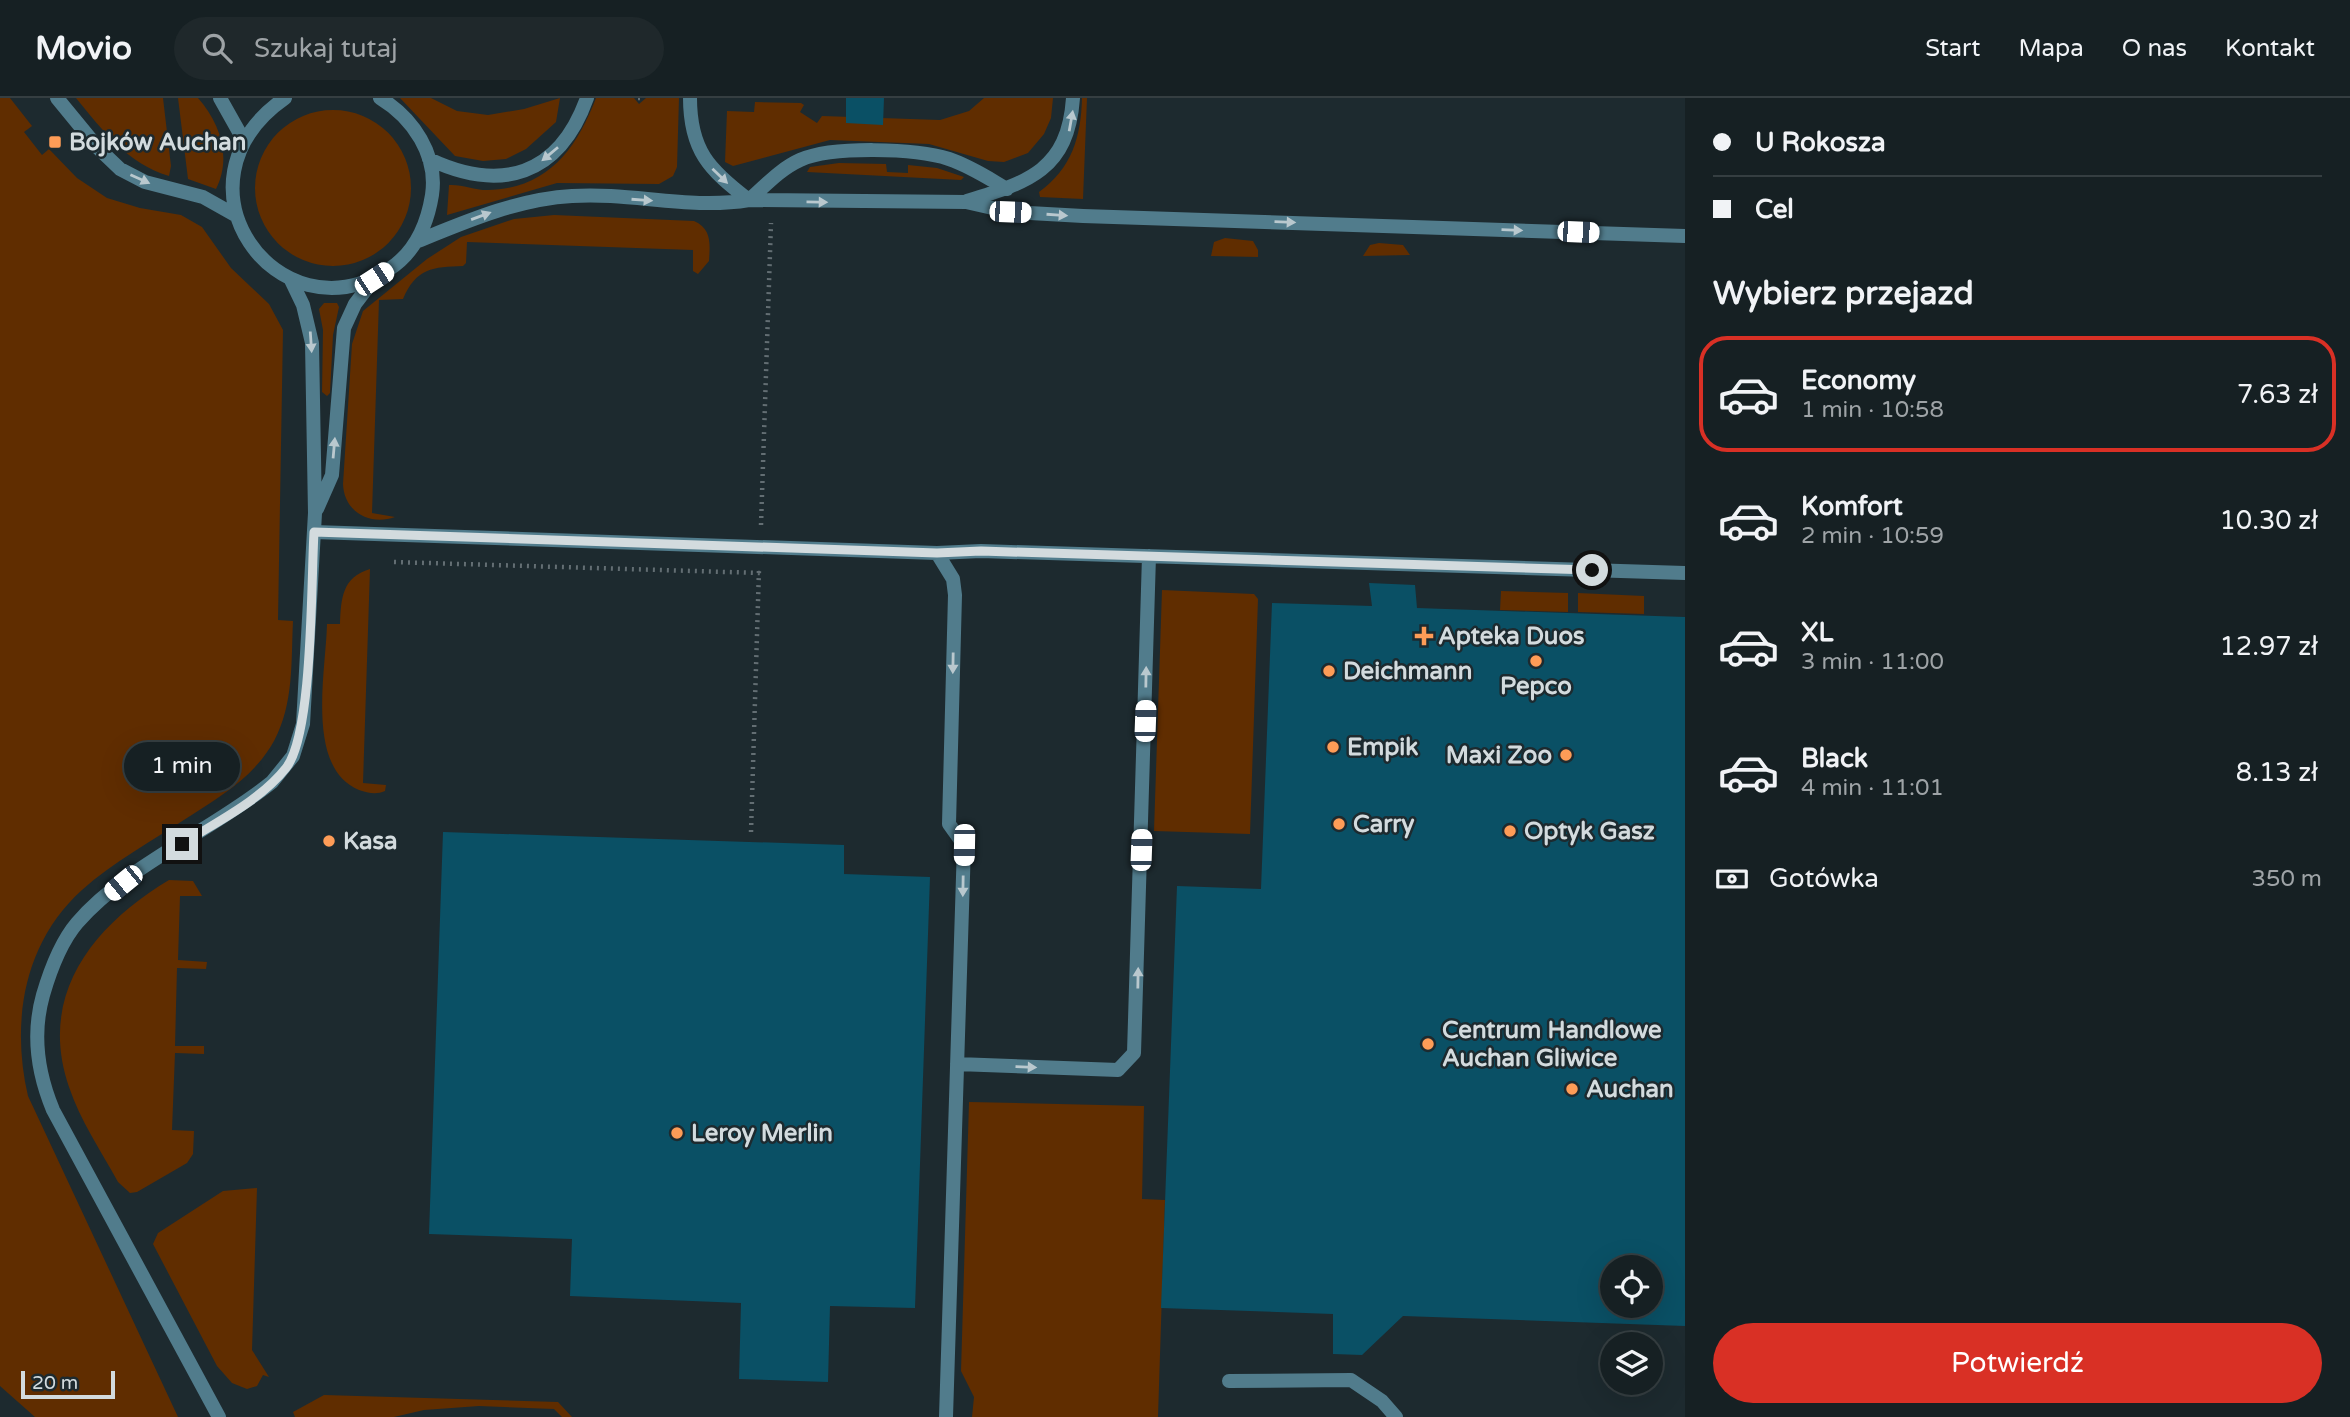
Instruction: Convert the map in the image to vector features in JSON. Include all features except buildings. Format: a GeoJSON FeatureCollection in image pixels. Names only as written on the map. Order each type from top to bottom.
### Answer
{"type":"FeatureCollection","features":[{"type":"Feature","properties":{"kind":"lane"},"geometry":{"type":"LineString","coordinates":[[57,98],[98,148],[120,169],[145,182],[203,197],[235,215]]}},
{"type":"Feature","properties":{"kind":"lane"},"geometry":{"type":"LineString","coordinates":[[220,98],[243,139]]}},
{"type":"Feature","properties":{"kind":"lane"},"geometry":{"type":"LineString","coordinates":[[285,98],[262,114],[243,139],[234,163],[231,189],[235,215],[247,241],[266,262],[290,278],[317,287],[336,287],[374,279],[398,264],[418,241],[429,215],[433,187],[429,159],[409,121],[380,98]]}},
{"type":"Feature","properties":{"kind":"lane"},"geometry":{"type":"LineString","coordinates":[[429,159],[471,175],[495,178],[519,173],[549,157],[564,142],[587,98]]}},
{"type":"Feature","properties":{"kind":"lane"},"geometry":{"type":"LineString","coordinates":[[690,98],[693,133],[698,149],[723,180],[749,200]]}},
{"type":"Feature","properties":{"kind":"lane"},"geometry":{"type":"LineString","coordinates":[[966,202],[1007,189],[1038,174],[1059,153],[1070,129],[1073,98]]}},
{"type":"Feature","properties":{"kind":"lane"},"geometry":{"type":"LineString","coordinates":[[749,200],[790,165],[814,155],[840,151],[933,155],[967,166],[1007,189]]}},
{"type":"Feature","properties":{"kind":"lane"},"geometry":{"type":"LineString","coordinates":[[418,241],[486,214],[552,198],[574,196],[723,205],[749,200],[966,202],[1010,212],[1083,216],[1685,236]]}},
{"type":"Feature","properties":{"kind":"lane"},"geometry":{"type":"LineString","coordinates":[[219,1417],[53,1110],[40,1071],[38,1019],[47,980],[76,925],[123,883],[257,794],[286,768],[293,756],[303,724],[315,513],[312,343],[303,305],[290,278]]}},
{"type":"Feature","properties":{"kind":"lane"},"geometry":{"type":"LineString","coordinates":[[315,513],[332,475],[344,328],[355,304],[374,279]]}},
{"type":"Feature","properties":{"kind":"lane"},"geometry":{"type":"LineString","coordinates":[[314,532],[937,553],[981,551],[1685,573]]}},
{"type":"Feature","properties":{"kind":"lane"},"geometry":{"type":"LineString","coordinates":[[937,553],[953,579],[955,595],[949,824],[964,845],[946,1417]]}},
{"type":"Feature","properties":{"kind":"lane"},"geometry":{"type":"LineString","coordinates":[[957,1064],[1118,1070],[1134,1054],[1149,556]]}},
{"type":"Feature","properties":{"kind":"lane"},"geometry":{"type":"LineString","coordinates":[[1229,1381],[1351,1380],[1382,1401],[1396,1417]]}},
{"type":"Feature","properties":{"kind":"path"},"geometry":{"type":"LineString","coordinates":[[751,832],[772,201]]}},
{"type":"Feature","properties":{"kind":"path"},"geometry":{"type":"LineString","coordinates":[[394,562],[771,573]]}},
{"type":"Feature","properties":{"kind":"shaded area"},"geometry":{"type":"Polygon","coordinates":[[[0,98],[10,98],[32,126],[24,132],[42,155],[49,149],[77,178],[107,198],[140,208],[181,215],[202,227],[231,268],[269,304],[283,330],[278,620],[293,621],[290,682],[280,727],[266,754],[236,785],[107,870],[62,911],[46,934],[35,959],[26,986],[22,1013],[23,1068],[28,1096],[178,1417],[35,1417],[0,1386],[0,98]]]}},
{"type":"Feature","properties":{"kind":"shaded area"},"geometry":{"type":"Polygon","coordinates":[[[76,98],[163,98],[171,166],[169,176],[154,171],[128,154],[106,134],[76,98]]]}},
{"type":"Feature","properties":{"kind":"shaded area"},"geometry":{"type":"Polygon","coordinates":[[[178,98],[198,98],[218,129],[223,165],[216,189],[188,179],[178,98]]]}},
{"type":"Feature","properties":{"kind":"shaded area"},"geometry":{"type":"Polygon","coordinates":[[[400,98],[431,98],[457,111],[488,115],[524,109],[560,98],[556,122],[526,149],[506,159],[483,161],[455,156],[400,98]]]}},
{"type":"Feature","properties":{"kind":"shaded area"},"geometry":{"type":"Polygon","coordinates":[[[596,98],[634,98],[639,104],[646,98],[679,98],[677,167],[673,176],[659,184],[557,183],[447,215],[449,185],[487,190],[508,188],[527,183],[543,174],[569,150],[596,98]]]}},
{"type":"Feature","properties":{"kind":"shaded area"},"geometry":{"type":"Polygon","coordinates":[[[984,98],[1053,98],[1051,118],[1044,134],[1028,153],[1004,162],[988,161],[929,144],[830,140],[733,166],[725,162],[727,111],[754,112],[755,102],[801,103],[804,105],[800,112],[817,123],[822,116],[940,120],[969,111],[984,98]]]}},
{"type":"Feature","properties":{"kind":"shaded area"},"geometry":{"type":"Polygon","coordinates":[[[1082,98],[1087,98],[1083,199],[1040,197],[1039,192],[1060,173],[1072,151],[1080,126],[1082,98]]]}},
{"type":"Feature","properties":{"kind":"shaded area"},"geometry":{"type":"Polygon","coordinates":[[[333,110],[363,116],[388,133],[405,158],[411,188],[405,218],[388,243],[363,260],[333,266],[303,260],[278,243],[261,218],[255,188],[261,158],[278,133],[303,116],[333,110]]]}},
{"type":"Feature","properties":{"kind":"shaded area"},"geometry":{"type":"Polygon","coordinates":[[[839,163],[886,164],[887,172],[908,173],[908,165],[937,168],[964,177],[961,180],[807,172],[810,167],[839,163]]]}},
{"type":"Feature","properties":{"kind":"shaded area"},"geometry":{"type":"Polygon","coordinates":[[[554,215],[694,221],[707,233],[709,261],[698,274],[693,271],[693,250],[467,242],[466,263],[463,266],[427,271],[414,281],[403,299],[379,300],[372,513],[395,517],[376,520],[360,514],[348,502],[343,484],[352,344],[363,311],[427,259],[461,237],[514,219],[554,215]]]}},
{"type":"Feature","properties":{"kind":"shaded area"},"geometry":{"type":"Polygon","coordinates":[[[1225,238],[1253,241],[1258,257],[1211,256],[1214,242],[1225,238]]]}},
{"type":"Feature","properties":{"kind":"shaded area"},"geometry":{"type":"Polygon","coordinates":[[[1370,245],[1403,245],[1410,255],[1363,256],[1370,245]]]}},
{"type":"Feature","properties":{"kind":"shaded area"},"geometry":{"type":"Polygon","coordinates":[[[324,303],[337,303],[339,307],[333,335],[330,393],[327,396],[322,392],[323,330],[319,309],[324,303]]]}},
{"type":"Feature","properties":{"kind":"shaded area"},"geometry":{"type":"Polygon","coordinates":[[[370,569],[363,783],[386,785],[385,791],[375,793],[359,790],[342,778],[331,761],[322,716],[327,624],[340,624],[341,606],[348,583],[370,569]]]}},
{"type":"Feature","properties":{"kind":"shaded area"},"geometry":{"type":"Polygon","coordinates":[[[1162,590],[1254,594],[1258,599],[1250,834],[1154,831],[1162,590]]]}},
{"type":"Feature","properties":{"kind":"shaded area"},"geometry":{"type":"Polygon","coordinates":[[[1501,591],[1568,593],[1568,612],[1500,610],[1501,591]]]}},
{"type":"Feature","properties":{"kind":"shaded area"},"geometry":{"type":"Polygon","coordinates":[[[1578,593],[1644,596],[1644,614],[1578,612],[1578,593]]]}},
{"type":"Feature","properties":{"kind":"shaded area"},"geometry":{"type":"Polygon","coordinates":[[[169,880],[193,881],[202,896],[180,896],[178,960],[207,962],[206,969],[177,968],[175,1046],[204,1046],[204,1054],[175,1053],[172,1130],[194,1131],[193,1154],[187,1163],[137,1192],[130,1193],[118,1182],[85,1123],[69,1087],[61,1053],[61,1022],[67,992],[79,965],[96,941],[117,918],[169,880]]]}},
{"type":"Feature","properties":{"kind":"shaded area"},"geometry":{"type":"Polygon","coordinates":[[[969,1102],[1144,1106],[1142,1199],[1165,1200],[1158,1417],[972,1417],[974,1397],[961,1371],[969,1102]]]}},
{"type":"Feature","properties":{"kind":"shaded area"},"geometry":{"type":"Polygon","coordinates":[[[257,1188],[252,1350],[269,1377],[263,1375],[257,1386],[247,1389],[232,1383],[217,1366],[153,1244],[158,1233],[223,1191],[257,1188]]]}},
{"type":"Feature","properties":{"kind":"shaded area"},"geometry":{"type":"Polygon","coordinates":[[[324,1395],[558,1402],[572,1417],[562,1417],[554,1409],[479,1406],[424,1410],[394,1417],[295,1417],[293,1412],[324,1395]]]}},
{"type":"Feature","properties":{"kind":"place","name":"Bojków Auchan"},"geometry":{"type":"Point","coordinates":[55,142]}},
{"type":"Feature","properties":{"kind":"place","name":"Apteka Duos"},"geometry":{"type":"Point","coordinates":[1424,636]}},
{"type":"Feature","properties":{"kind":"place","name":"Pepco"},"geometry":{"type":"Point","coordinates":[1536,661]}},
{"type":"Feature","properties":{"kind":"place","name":"Deichmann"},"geometry":{"type":"Point","coordinates":[1329,671]}},
{"type":"Feature","properties":{"kind":"place","name":"Empik"},"geometry":{"type":"Point","coordinates":[1333,747]}},
{"type":"Feature","properties":{"kind":"place","name":"Maxi Zoo"},"geometry":{"type":"Point","coordinates":[1566,755]}},
{"type":"Feature","properties":{"kind":"place","name":"Carry"},"geometry":{"type":"Point","coordinates":[1339,824]}},
{"type":"Feature","properties":{"kind":"place","name":"Optyk Gasz"},"geometry":{"type":"Point","coordinates":[1510,831]}},
{"type":"Feature","properties":{"kind":"place","name":"Kasa"},"geometry":{"type":"Point","coordinates":[329,841]}},
{"type":"Feature","properties":{"kind":"place","name":"Centrum Handlowe Auchan Gliwice"},"geometry":{"type":"Point","coordinates":[1428,1044]}},
{"type":"Feature","properties":{"kind":"place","name":"Auchan"},"geometry":{"type":"Point","coordinates":[1572,1089]}},
{"type":"Feature","properties":{"kind":"place","name":"Leroy Merlin"},"geometry":{"type":"Point","coordinates":[677,1133]}},
{"type":"Feature","properties":{"kind":"route"},"geometry":{"type":"LineString","coordinates":[[182,844],[257,794],[286,768],[293,756],[303,724],[305,703],[314,532],[937,553],[981,551],[1592,570]]}}]}
